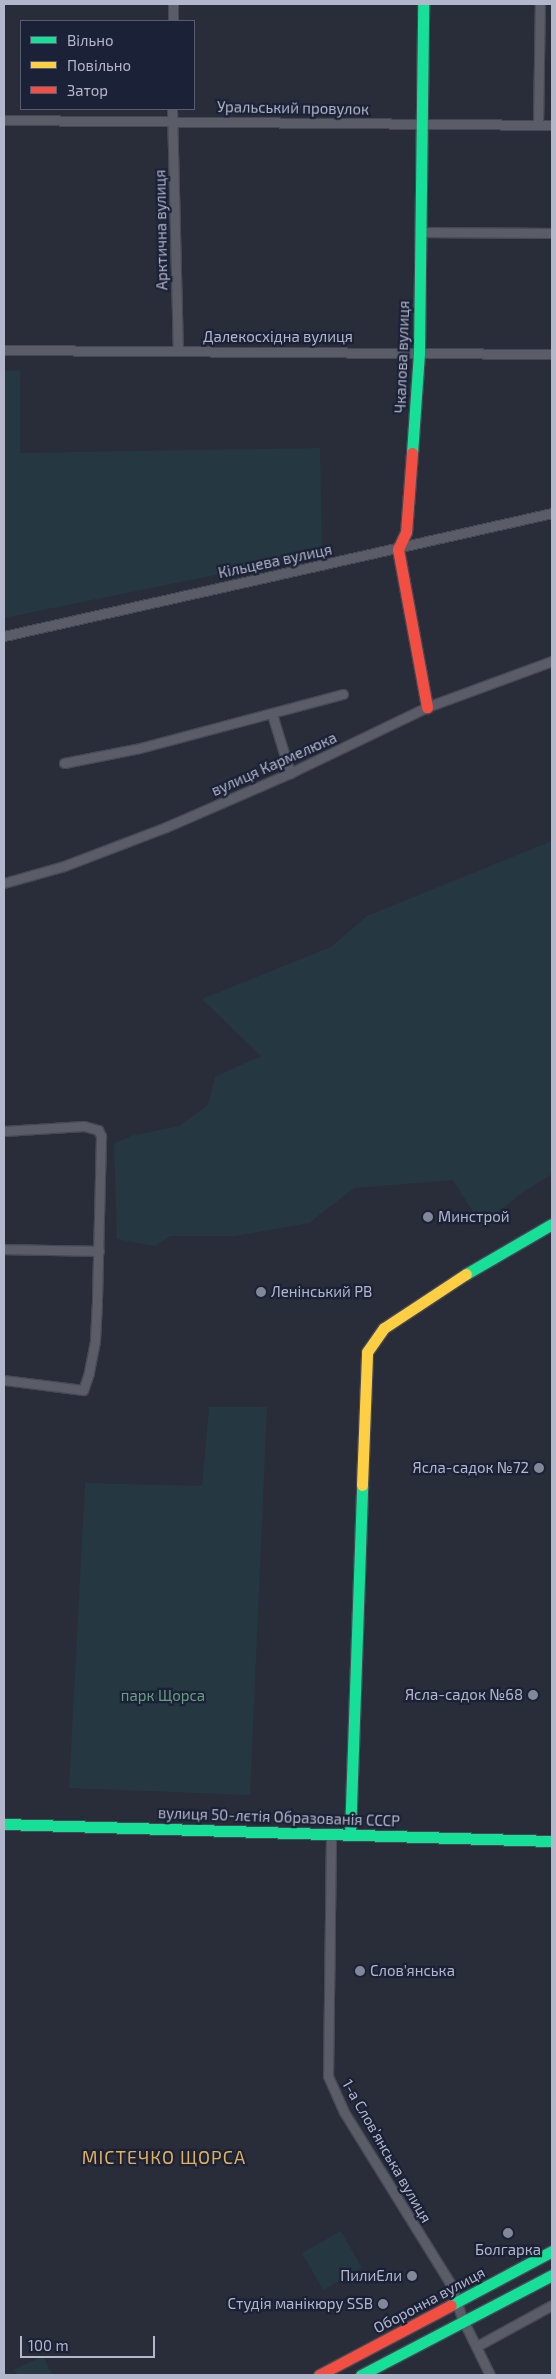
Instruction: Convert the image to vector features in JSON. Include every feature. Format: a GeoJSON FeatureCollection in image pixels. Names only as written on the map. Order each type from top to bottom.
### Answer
{"type":"FeatureCollection","features":[{"type":"Feature","properties":{"kind":"street"},"geometry":{"type":"LineString","coordinates":[[173,4],[173,20]]}},
{"type":"Feature","properties":{"kind":"street","name":"Чкалова вулиця"},"geometry":{"type":"LineString","coordinates":[[398,549],[406,532],[420,352],[423,4]]}},
{"type":"Feature","properties":{"kind":"street"},"geometry":{"type":"LineString","coordinates":[[538,125],[540,4]]}},
{"type":"Feature","properties":{"kind":"street","name":"Арктична вулиця"},"geometry":{"type":"LineString","coordinates":[[172,110],[178,350]]}},
{"type":"Feature","properties":{"kind":"street","name":"Уральський провулок"},"geometry":{"type":"LineString","coordinates":[[4,120],[552,125]]}},
{"type":"Feature","properties":{"kind":"street"},"geometry":{"type":"LineString","coordinates":[[420,232],[552,233]]}},
{"type":"Feature","properties":{"kind":"street","name":"Далекосхідна вулиця"},"geometry":{"type":"LineString","coordinates":[[4,350],[552,354]]}},
{"type":"Feature","properties":{"kind":"street","name":"Кільцева вулиця"},"geometry":{"type":"LineString","coordinates":[[4,636],[552,513]]}},
{"type":"Feature","properties":{"kind":"street"},"geometry":{"type":"LineString","coordinates":[[398,549],[427,707]]}},
{"type":"Feature","properties":{"kind":"street","name":"вулиця Кармелюка"},"geometry":{"type":"LineString","coordinates":[[4,883],[64,866],[166,827],[290,773],[427,707],[552,662]]}},
{"type":"Feature","properties":{"kind":"street"},"geometry":{"type":"LineString","coordinates":[[64,763],[140,748],[343,694]]}},
{"type":"Feature","properties":{"kind":"street"},"geometry":{"type":"LineString","coordinates":[[272,714],[290,773]]}},
{"type":"Feature","properties":{"kind":"street"},"geometry":{"type":"LineString","coordinates":[[4,1131],[84,1126],[98,1130],[101,1136],[95,1341],[89,1373],[83,1390],[4,1380]]}},
{"type":"Feature","properties":{"kind":"street"},"geometry":{"type":"LineString","coordinates":[[350,1836],[368,1352],[384,1328],[469,1272],[552,1224]]}},
{"type":"Feature","properties":{"kind":"street"},"geometry":{"type":"LineString","coordinates":[[4,1249],[99,1251]]}},
{"type":"Feature","properties":{"kind":"street","name":"вулиця 50-лєтія Образованія СССР"},"geometry":{"type":"LineString","coordinates":[[4,1824],[552,1842]]}},
{"type":"Feature","properties":{"kind":"street","name":"1-а Слов’янська вулиця"},"geometry":{"type":"LineString","coordinates":[[331,1835],[328,2076],[344,2112],[450,2283],[463,2320],[490,2375]]}},
{"type":"Feature","properties":{"kind":"street","name":"Оборонна вулиця"},"geometry":{"type":"LineString","coordinates":[[319,2375],[552,2251]]}},
{"type":"Feature","properties":{"kind":"street"},"geometry":{"type":"LineString","coordinates":[[361,2375],[552,2275]]}},
{"type":"Feature","properties":{"kind":"street"},"geometry":{"type":"LineString","coordinates":[[477,2346],[552,2305]]}},
{"type":"Feature","properties":{"kind":"green space"},"geometry":{"type":"Polygon","coordinates":[[[20,370],[20,453],[320,448],[322,553],[4,618],[4,371],[20,370]]]}},
{"type":"Feature","properties":{"kind":"green space"},"geometry":{"type":"Polygon","coordinates":[[[552,841],[552,1174],[520,1194],[482,1226],[453,1180],[354,1188],[309,1223],[235,1236],[171,1236],[154,1246],[117,1239],[114,1144],[131,1136],[179,1126],[208,1105],[215,1077],[261,1056],[202,999],[331,947],[367,916],[552,841]]]}},
{"type":"Feature","properties":{"kind":"green space","name":"парк Щорса"},"geometry":{"type":"Polygon","coordinates":[[[209,1407],[267,1407],[250,1795],[69,1788],[85,1483],[202,1486],[209,1407]]]}},
{"type":"Feature","properties":{"kind":"green space"},"geometry":{"type":"Polygon","coordinates":[[[341,2231],[362,2268],[323,2290],[302,2253],[341,2231]]]}},
{"type":"Feature","properties":{"kind":"green space"},"geometry":{"type":"Polygon","coordinates":[[[43,2356],[52,2375],[17,2375],[14,2370],[43,2356]]]}},
{"type":"Feature","properties":{"kind":"traffic: fast"},"geometry":{"type":"LineString","coordinates":[[412,453],[419,352],[423,4]]}},
{"type":"Feature","properties":{"kind":"traffic: fast"},"geometry":{"type":"LineString","coordinates":[[466,1274],[552,1224]]}},
{"type":"Feature","properties":{"kind":"traffic: fast"},"geometry":{"type":"LineString","coordinates":[[350,1835],[362,1485]]}},
{"type":"Feature","properties":{"kind":"traffic: fast"},"geometry":{"type":"LineString","coordinates":[[4,1824],[552,1841]]}},
{"type":"Feature","properties":{"kind":"traffic: fast"},"geometry":{"type":"LineString","coordinates":[[451,2305],[552,2251]]}},
{"type":"Feature","properties":{"kind":"traffic: fast"},"geometry":{"type":"LineString","coordinates":[[361,2375],[552,2275]]}},
{"type":"Feature","properties":{"kind":"traffic: slow"},"geometry":{"type":"LineString","coordinates":[[362,1485],[367,1352],[384,1328],[466,1274]]}},
{"type":"Feature","properties":{"kind":"traffic: jam"},"geometry":{"type":"LineString","coordinates":[[412,453],[406,532],[398,549],[427,707]]}},
{"type":"Feature","properties":{"kind":"traffic: jam"},"geometry":{"type":"LineString","coordinates":[[319,2375],[451,2305]]}},
{"type":"Feature","properties":{"kind":"place","name":"Минстрой"},"geometry":{"type":"Point","coordinates":[428,1217]}},
{"type":"Feature","properties":{"kind":"place","name":"Ленінський РВ"},"geometry":{"type":"Point","coordinates":[261,1292]}},
{"type":"Feature","properties":{"kind":"place","name":"Ясла-садок №72"},"geometry":{"type":"Point","coordinates":[539,1468]}},
{"type":"Feature","properties":{"kind":"place","name":"Ясла-садок №68"},"geometry":{"type":"Point","coordinates":[533,1695]}},
{"type":"Feature","properties":{"kind":"place","name":"Слов'янська"},"geometry":{"type":"Point","coordinates":[360,1971]}},
{"type":"Feature","properties":{"kind":"place","name":"Болгарка"},"geometry":{"type":"Point","coordinates":[508,2233]}},
{"type":"Feature","properties":{"kind":"place","name":"ПилиЕли"},"geometry":{"type":"Point","coordinates":[412,2276]}},
{"type":"Feature","properties":{"kind":"place","name":"Студія манікюру SSB"},"geometry":{"type":"Point","coordinates":[383,2304]}},
{"type":"Feature","properties":{"kind":"district","name":"МІСТЕЧКО ЩОРСА"},"geometry":{"type":"Point","coordinates":[164,2157]}}]}
